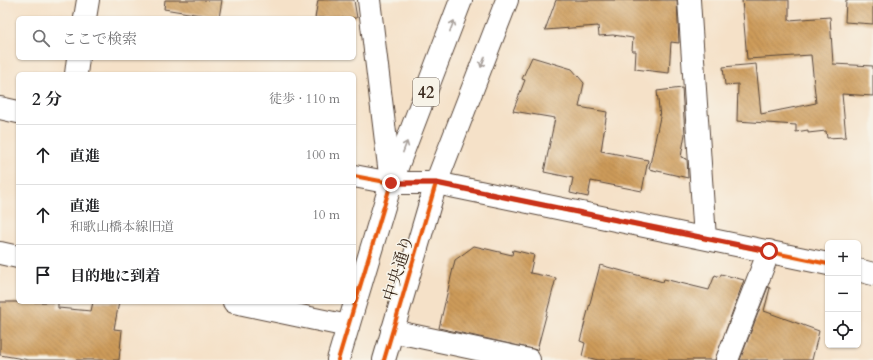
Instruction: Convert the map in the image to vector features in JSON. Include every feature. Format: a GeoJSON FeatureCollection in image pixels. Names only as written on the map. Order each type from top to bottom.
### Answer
{"type":"FeatureCollection","features":[{"type":"Feature","properties":{"kind":"main road"},"geometry":{"type":"LineString","coordinates":[[85,16],[88,0]]}},
{"type":"Feature","properties":{"kind":"main road"},"geometry":{"type":"LineString","coordinates":[[369,0],[391,183]]}},
{"type":"Feature","properties":{"kind":"main road","name":"中央通り"},"geometry":{"type":"LineString","coordinates":[[356,299],[391,183],[462,0]]}},
{"type":"Feature","properties":{"kind":"main road","name":"中央通り"},"geometry":{"type":"LineString","coordinates":[[384,360],[436,183],[507,0]]}},
{"type":"Feature","properties":{"kind":"main road"},"geometry":{"type":"LineString","coordinates":[[689,0],[705,238]]}},
{"type":"Feature","properties":{"kind":"main road"},"geometry":{"type":"LineString","coordinates":[[76,72],[78,60]]}},
{"type":"Feature","properties":{"kind":"main road"},"geometry":{"type":"LineString","coordinates":[[0,108],[16,112]]}},
{"type":"Feature","properties":{"kind":"main road"},"geometry":{"type":"LineString","coordinates":[[356,176],[391,183],[436,183],[825,263]]}},
{"type":"Feature","properties":{"kind":"main road"},"geometry":{"type":"LineString","coordinates":[[727,360],[769,251]]}},
{"type":"Feature","properties":{"kind":"main road"},"geometry":{"type":"LineString","coordinates":[[0,253],[16,257]]}},
{"type":"Feature","properties":{"kind":"main road"},"geometry":{"type":"LineString","coordinates":[[861,271],[873,274]]}},
{"type":"Feature","properties":{"kind":"main road"},"geometry":{"type":"LineString","coordinates":[[244,304],[348,326]]}},
{"type":"Feature","properties":{"kind":"main road","name":"中央通り"},"geometry":{"type":"LineString","coordinates":[[338,360],[355,304]]}},
{"type":"Feature","properties":{"kind":"main road"},"geometry":{"type":"LineString","coordinates":[[392,331],[529,360]]}},
{"type":"Feature","properties":{"kind":"building"},"geometry":{"type":"Polygon","coordinates":[[[165,0],[222,0],[219,16],[207,16],[164,9],[165,0]]]}},
{"type":"Feature","properties":{"kind":"building"},"geometry":{"type":"Polygon","coordinates":[[[318,0],[354,0],[357,18],[356,16],[315,16],[318,0]]]}},
{"type":"Feature","properties":{"kind":"building"},"geometry":{"type":"Polygon","coordinates":[[[556,0],[677,0],[679,43],[671,42],[669,73],[635,69],[636,51],[632,51],[633,38],[613,35],[599,36],[598,26],[545,30],[556,0]]]}},
{"type":"Feature","properties":{"kind":"building"},"geometry":{"type":"Polygon","coordinates":[[[742,0],[789,0],[789,20],[830,17],[833,64],[873,66],[873,96],[842,94],[846,137],[827,138],[826,131],[808,133],[808,130],[796,132],[796,125],[737,121],[738,84],[725,85],[723,67],[756,64],[761,114],[816,103],[811,55],[747,59],[742,0]]]}},
{"type":"Feature","properties":{"kind":"building"},"geometry":{"type":"Polygon","coordinates":[[[846,0],[873,0],[873,24],[845,22],[846,0]]]}},
{"type":"Feature","properties":{"kind":"building"},"geometry":{"type":"Polygon","coordinates":[[[532,57],[572,69],[584,83],[579,107],[607,112],[601,151],[648,160],[642,191],[591,181],[588,197],[570,193],[573,178],[544,172],[555,118],[513,111],[525,80],[522,79],[532,57]]]}},
{"type":"Feature","properties":{"kind":"building"},"geometry":{"type":"Polygon","coordinates":[[[682,88],[685,134],[681,157],[687,159],[688,178],[649,169],[660,117],[657,91],[682,88]]]}},
{"type":"Feature","properties":{"kind":"building"},"geometry":{"type":"Polygon","coordinates":[[[474,246],[512,255],[513,250],[534,255],[530,273],[556,278],[537,350],[439,328],[455,260],[474,246]]]}},
{"type":"Feature","properties":{"kind":"building"},"geometry":{"type":"Polygon","coordinates":[[[600,265],[663,282],[664,279],[709,290],[715,275],[720,277],[721,274],[744,280],[715,360],[598,360],[582,356],[585,343],[580,341],[600,265]]]}},
{"type":"Feature","properties":{"kind":"building"},"geometry":{"type":"Polygon","coordinates":[[[768,287],[770,288],[764,311],[819,331],[812,360],[740,360],[768,287]]]}},
{"type":"Feature","properties":{"kind":"building"},"geometry":{"type":"Polygon","coordinates":[[[0,302],[16,302],[16,304],[58,304],[58,308],[91,311],[93,304],[119,304],[114,329],[122,330],[119,360],[29,360],[0,355],[0,302]]]}},
{"type":"Feature","properties":{"kind":"cycle path"},"geometry":{"type":"LineString","coordinates":[[356,176],[391,183],[436,183],[825,263]]}},
{"type":"Feature","properties":{"kind":"cycle path"},"geometry":{"type":"LineString","coordinates":[[356,300],[391,183]]}},
{"type":"Feature","properties":{"kind":"cycle path"},"geometry":{"type":"LineString","coordinates":[[384,360],[436,183]]}},
{"type":"Feature","properties":{"kind":"cycle path"},"geometry":{"type":"LineString","coordinates":[[338,360],[355,304]]}},
{"type":"Feature","properties":{"kind":"route"},"geometry":{"type":"LineString","coordinates":[[391,183],[436,183],[769,251]]}}]}
